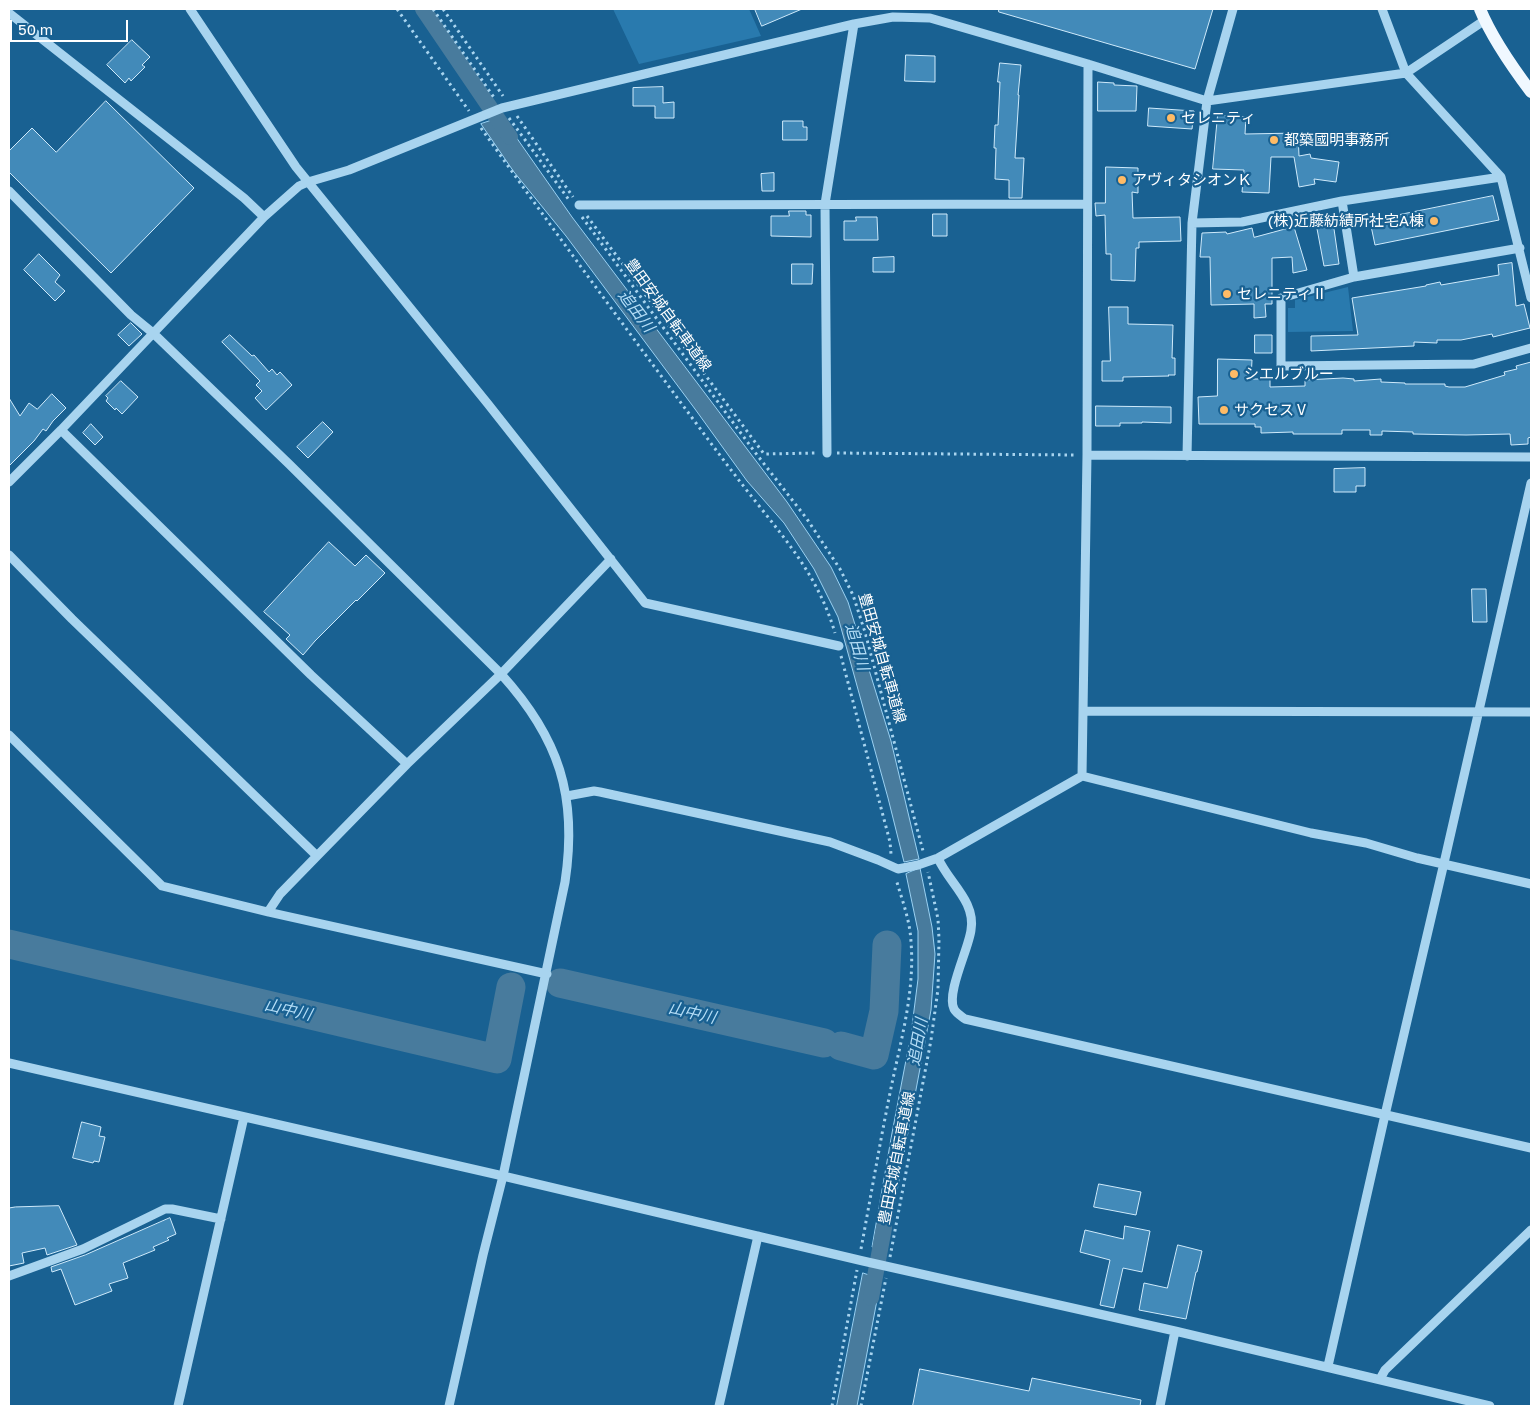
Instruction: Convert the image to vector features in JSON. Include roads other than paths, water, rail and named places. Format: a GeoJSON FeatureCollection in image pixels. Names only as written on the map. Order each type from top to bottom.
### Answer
{"type":"FeatureCollection","features":[{"type":"Feature","properties":{"kind":"main road"},"geometry":{"type":"LineString","coordinates":[[1482,15],[1519,77],[1531,92]]}},
{"type":"Feature","properties":{"kind":"street"},"geometry":{"type":"LineString","coordinates":[[190,9],[296,167],[482,396],[643,600],[649,605],[838,646]]}},
{"type":"Feature","properties":{"kind":"street"},"geometry":{"type":"LineString","coordinates":[[1187,456],[1192,223],[1207,100],[1234,9]]}},
{"type":"Feature","properties":{"kind":"street"},"geometry":{"type":"LineString","coordinates":[[1382,9],[1406,73],[1501,177],[1531,298]]}},
{"type":"Feature","properties":{"kind":"street"},"geometry":{"type":"LineString","coordinates":[[9,13],[244,198],[264,217]]}},
{"type":"Feature","properties":{"kind":"street"},"geometry":{"type":"LineString","coordinates":[[9,482],[264,217],[299,186],[349,170],[502,109],[893,16],[930,18],[1207,100],[1406,73],[1482,15]]}},
{"type":"Feature","properties":{"kind":"street"},"geometry":{"type":"LineString","coordinates":[[827,453],[825,204],[854,24]]}},
{"type":"Feature","properties":{"kind":"street"},"geometry":{"type":"LineString","coordinates":[[1082,776],[1087,455],[1088,64]]}},
{"type":"Feature","properties":{"kind":"street"},"geometry":{"type":"LineString","coordinates":[[1192,223],[1242,222],[1342,201],[1501,177]]}},
{"type":"Feature","properties":{"kind":"street"},"geometry":{"type":"LineString","coordinates":[[9,191],[131,315],[153,333],[289,464],[501,674],[532,711],[546,735],[554,754],[566,796],[570,820],[569,860],[547,974],[503,1176],[483,1254],[449,1406]]}},
{"type":"Feature","properties":{"kind":"street"},"geometry":{"type":"LineString","coordinates":[[1342,201],[1354,277]]}},
{"type":"Feature","properties":{"kind":"street"},"geometry":{"type":"LineString","coordinates":[[576,206],[1087,204]]}},
{"type":"Feature","properties":{"kind":"street"},"geometry":{"type":"LineString","coordinates":[[1520,248],[1354,277],[1280,298],[1281,366],[1474,364],[1531,348]]}},
{"type":"Feature","properties":{"kind":"street"},"geometry":{"type":"LineString","coordinates":[[61,430],[312,675],[407,764]]}},
{"type":"Feature","properties":{"kind":"street"},"geometry":{"type":"LineString","coordinates":[[1087,455],[1531,456]]}},
{"type":"Feature","properties":{"kind":"street"},"geometry":{"type":"LineString","coordinates":[[1328,1366],[1531,483]]}},
{"type":"Feature","properties":{"kind":"street"},"geometry":{"type":"LineString","coordinates":[[9,555],[317,856]]}},
{"type":"Feature","properties":{"kind":"street"},"geometry":{"type":"LineString","coordinates":[[268,912],[280,894],[407,764],[501,674],[611,559]]}},
{"type":"Feature","properties":{"kind":"street"},"geometry":{"type":"LineString","coordinates":[[1084,711],[1531,712]]}},
{"type":"Feature","properties":{"kind":"street"},"geometry":{"type":"LineString","coordinates":[[9,735],[162,886],[268,912],[547,974]]}},
{"type":"Feature","properties":{"kind":"street"},"geometry":{"type":"LineString","coordinates":[[566,796],[594,791],[600,792],[830,842],[895,868],[938,858],[1082,776],[1310,833],[1366,843],[1418,858],[1531,884]]}},
{"type":"Feature","properties":{"kind":"street"},"geometry":{"type":"LineString","coordinates":[[938,858],[970,910],[972,930],[952,996],[954,1009],[966,1019],[1531,1148]]}},
{"type":"Feature","properties":{"kind":"street"},"geometry":{"type":"LineString","coordinates":[[9,1064],[503,1176],[861,1261],[1175,1330],[1490,1406]]}},
{"type":"Feature","properties":{"kind":"street"},"geometry":{"type":"LineString","coordinates":[[178,1406],[244,1117]]}},
{"type":"Feature","properties":{"kind":"street"},"geometry":{"type":"LineString","coordinates":[[9,1276],[83,1249],[165,1209],[221,1219]]}},
{"type":"Feature","properties":{"kind":"street"},"geometry":{"type":"LineString","coordinates":[[1380,1379],[1385,1370],[1531,1230]]}},
{"type":"Feature","properties":{"kind":"street"},"geometry":{"type":"LineString","coordinates":[[719,1406],[758,1236]]}},
{"type":"Feature","properties":{"kind":"street"},"geometry":{"type":"LineString","coordinates":[[1160,1406],[1175,1330]]}},
{"type":"Feature","properties":{"kind":"water"},"geometry":{"type":"Polygon","coordinates":[[[502,117],[572,217],[787,502],[831,567],[848,602],[891,741],[919,859],[904,862],[838,617],[814,569],[784,523],[747,481],[566,236],[514,172],[481,124],[502,117]]]}},
{"type":"Feature","properties":{"kind":"water"},"geometry":{"type":"Polygon","coordinates":[[[920,868],[932,927],[935,954],[931,1010],[886,1249],[872,1247],[911,1034],[918,979],[918,931],[906,874],[920,868]]]}},
{"type":"Feature","properties":{"kind":"water"},"geometry":{"type":"Polygon","coordinates":[[[863,1273],[881,1279],[857,1406],[837,1406],[863,1273]]]}},
{"type":"Feature","properties":{"kind":"waterway","name":"追田川"},"geometry":{"type":"LineString","coordinates":[[423,9],[510,137]]}},
{"type":"Feature","properties":{"kind":"waterway","name":"山中川"},"geometry":{"type":"LineString","coordinates":[[9,944],[497,1059],[511,987]]}},
{"type":"Feature","properties":{"kind":"waterway","name":"山中川"},"geometry":{"type":"LineString","coordinates":[[841,1046],[874,1055],[884,1011],[887,945]]}},
{"type":"Feature","properties":{"kind":"waterway","name":"山中川"},"geometry":{"type":"LineString","coordinates":[[560,983],[824,1043]]}},
{"type":"Feature","properties":{"kind":"waterway","name":"追田川"},"geometry":{"type":"LineString","coordinates":[[871,1298],[884,1228]]}},
{"type":"Feature","properties":{"kind":"place","name":"セレニティ"},"geometry":{"type":"Point","coordinates":[1171,118]}},
{"type":"Feature","properties":{"kind":"place","name":"都築國明事務所"},"geometry":{"type":"Point","coordinates":[1274,140]}},
{"type":"Feature","properties":{"kind":"place","name":"アヴィタシオンＫ"},"geometry":{"type":"Point","coordinates":[1122,180]}},
{"type":"Feature","properties":{"kind":"place","name":"(株)近藤紡績所社宅A棟"},"geometry":{"type":"Point","coordinates":[1434,221]}},
{"type":"Feature","properties":{"kind":"place","name":"セレニティⅡ"},"geometry":{"type":"Point","coordinates":[1227,294]}},
{"type":"Feature","properties":{"kind":"place","name":"シエルブルー"},"geometry":{"type":"Point","coordinates":[1234,374]}},
{"type":"Feature","properties":{"kind":"place","name":"サクセスⅤ"},"geometry":{"type":"Point","coordinates":[1224,410]}}]}
